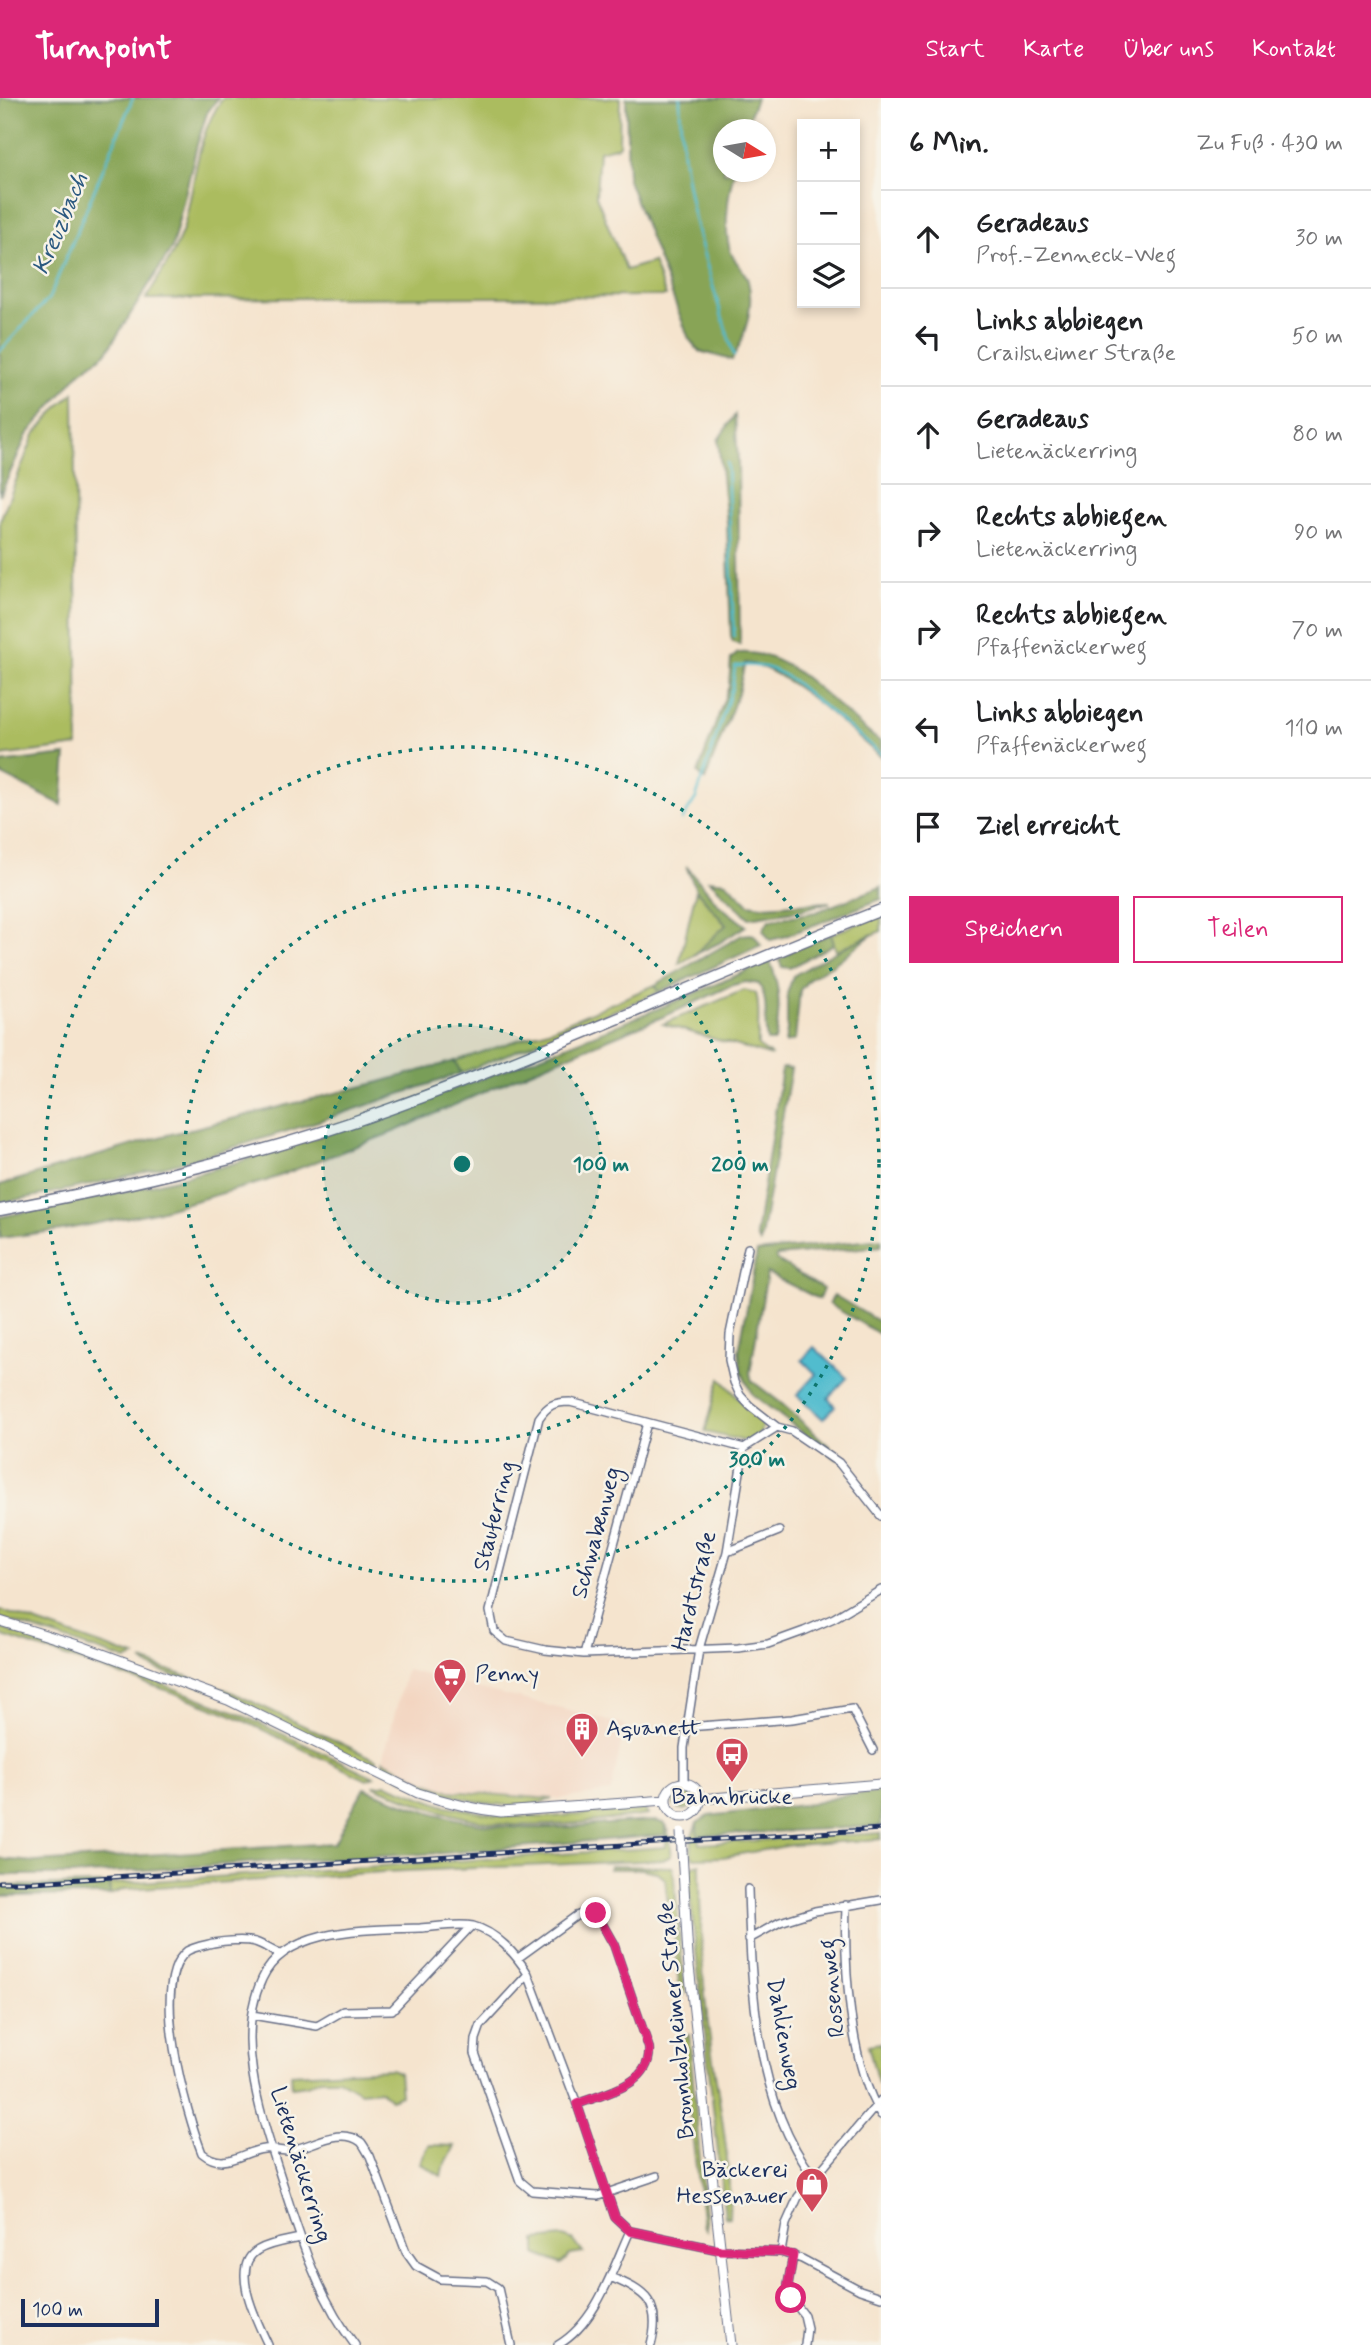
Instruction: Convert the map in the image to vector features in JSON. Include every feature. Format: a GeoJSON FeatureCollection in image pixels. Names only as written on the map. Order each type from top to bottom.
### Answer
{"type":"FeatureCollection","features":[{"type":"Feature","properties":{"kind":"main road"},"geometry":{"type":"LineString","coordinates":[[0,1210],[119,1187],[254,1152],[388,1110],[519,1060],[881,910]]}},
{"type":"Feature","properties":{"kind":"street"},"geometry":{"type":"LineString","coordinates":[[748,1248],[730,1334],[729,1360],[740,1395],[777,1427],[792,1430],[839,1463],[881,1516]]}},
{"type":"Feature","properties":{"kind":"street","name":"Stauferring"},"geometry":{"type":"LineString","coordinates":[[744,1448],[570,1402],[547,1406],[540,1418],[490,1611],[494,1630],[506,1640],[545,1650],[584,1654],[738,1648],[768,1644],[834,1618],[881,1590]]}},
{"type":"Feature","properties":{"kind":"street","name":"Schwabenweg"},"geometry":{"type":"LineString","coordinates":[[584,1654],[647,1423]]}},
{"type":"Feature","properties":{"kind":"street"},"geometry":{"type":"LineString","coordinates":[[744,1448],[777,1427]]}},
{"type":"Feature","properties":{"kind":"street","name":"Hardtstraße"},"geometry":{"type":"LineString","coordinates":[[684,1783],[684,1748],[699,1649],[727,1552],[744,1448]]}},
{"type":"Feature","properties":{"kind":"street"},"geometry":{"type":"LineString","coordinates":[[727,1552],[779,1531]]}},
{"type":"Feature","properties":{"kind":"street"},"geometry":{"type":"LineString","coordinates":[[0,1621],[81,1646],[228,1700],[418,1793],[466,1806],[501,1812],[666,1800]]}},
{"type":"Feature","properties":{"kind":"street"},"geometry":{"type":"LineString","coordinates":[[687,1727],[792,1719],[852,1709],[873,1750]]}},
{"type":"Feature","properties":{"kind":"street"},"geometry":{"type":"LineString","coordinates":[[684,1783],[696,1789],[700,1799],[694,1813],[682,1817],[669,1810],[666,1800],[673,1786],[684,1783]]}},
{"type":"Feature","properties":{"kind":"street"},"geometry":{"type":"LineString","coordinates":[[700,1799],[881,1784]]}},
{"type":"Feature","properties":{"kind":"street","name":"Bronnholzheimer Straße"},"geometry":{"type":"LineString","coordinates":[[682,1817],[688,1957],[731,2345]]}},
{"type":"Feature","properties":{"kind":"street","name":"Dahlienweg"},"geometry":{"type":"LineString","coordinates":[[748,1889],[755,2007],[765,2067],[782,2122],[803,2164],[814,2177]]}},
{"type":"Feature","properties":{"kind":"street"},"geometry":{"type":"LineString","coordinates":[[749,1939],[780,1922],[815,1911],[881,1900]]}},
{"type":"Feature","properties":{"kind":"street","name":"Rosenweg"},"geometry":{"type":"LineString","coordinates":[[846,1905],[848,1985],[864,2076],[878,2102],[881,2115]]}},
{"type":"Feature","properties":{"kind":"street"},"geometry":{"type":"LineString","coordinates":[[519,1958],[576,1916],[587,1912],[596,1913],[614,1945],[650,2057],[639,2077],[577,2104]]}},
{"type":"Feature","properties":{"kind":"street"},"geometry":{"type":"LineString","coordinates":[[252,2015],[317,2026],[343,2011],[392,2010],[471,1926]]}},
{"type":"Feature","properties":{"kind":"street"},"geometry":{"type":"LineString","coordinates":[[511,2345],[498,2288],[487,2281],[440,2278],[424,2272],[406,2252],[370,2156],[360,2142],[345,2136],[286,2151],[263,2148],[245,2156],[221,2161],[209,2159],[202,2153],[181,2087],[172,2032],[171,2002],[178,1962],[188,1951],[217,1942],[254,1942],[279,1954],[312,1939],[335,1934],[471,1926],[500,1941],[519,1958],[528,1973],[577,2104],[615,2217],[630,2231],[720,2250],[781,2252],[793,2255],[860,2290],[881,2297]]}},
{"type":"Feature","properties":{"kind":"street","name":"Lietenäckerring"},"geometry":{"type":"LineString","coordinates":[[279,1954],[262,1979],[252,2015],[254,2079],[261,2113],[300,2238],[317,2281],[338,2321],[355,2345]]}},
{"type":"Feature","properties":{"kind":"street"},"geometry":{"type":"LineString","coordinates":[[528,1973],[481,2025],[475,2039],[475,2053],[520,2181],[532,2191],[598,2196],[657,2176]]}},
{"type":"Feature","properties":{"kind":"street"},"geometry":{"type":"LineString","coordinates":[[781,2252],[786,2224],[798,2197],[878,2102]]}},
{"type":"Feature","properties":{"kind":"street"},"geometry":{"type":"LineString","coordinates":[[558,2345],[583,2324],[597,2302],[630,2231]]}},
{"type":"Feature","properties":{"kind":"street"},"geometry":{"type":"LineString","coordinates":[[268,2345],[248,2296],[245,2271],[256,2251],[300,2238]]}},
{"type":"Feature","properties":{"kind":"street"},"geometry":{"type":"LineString","coordinates":[[793,2255],[788,2285],[791,2298],[804,2315],[807,2328],[805,2345]]}},
{"type":"Feature","properties":{"kind":"street"},"geometry":{"type":"LineString","coordinates":[[610,2277],[632,2286],[645,2295],[652,2305],[655,2328],[651,2345]]}},
{"type":"Feature","properties":{"kind":"shaded area"},"geometry":{"type":"Polygon","coordinates":[[[406,1670],[625,1725],[611,1792],[557,1799],[450,1791],[421,1780],[383,1760],[406,1670]]]}},
{"type":"Feature","properties":{"kind":"green space"},"geometry":{"type":"Polygon","coordinates":[[[0,98],[218,98],[207,113],[197,145],[172,248],[106,353],[80,372],[27,435],[0,495],[0,98]]]}},
{"type":"Feature","properties":{"kind":"green space"},"geometry":{"type":"Polygon","coordinates":[[[223,98],[620,98],[619,146],[599,151],[596,196],[626,270],[653,262],[666,296],[146,299],[182,232],[202,142],[223,98]]]}},
{"type":"Feature","properties":{"kind":"green space"},"geometry":{"type":"Polygon","coordinates":[[[626,98],[756,98],[749,119],[713,119],[713,182],[732,182],[727,234],[733,257],[747,277],[750,291],[747,322],[732,360],[699,351],[689,339],[628,180],[626,98]]]}},
{"type":"Feature","properties":{"kind":"green space"},"geometry":{"type":"Polygon","coordinates":[[[74,393],[78,746],[0,756],[0,521],[34,435],[74,393]]]}},
{"type":"Feature","properties":{"kind":"green space"},"geometry":{"type":"Polygon","coordinates":[[[735,415],[740,645],[733,642],[731,637],[727,522],[718,440],[735,415]]]}},
{"type":"Feature","properties":{"kind":"green space"},"geometry":{"type":"Polygon","coordinates":[[[738,653],[758,654],[797,671],[881,742],[881,757],[797,687],[761,667],[745,663],[738,693],[705,780],[698,773],[729,686],[731,659],[738,653]]]}},
{"type":"Feature","properties":{"kind":"green space"},"geometry":{"type":"Polygon","coordinates":[[[66,755],[62,805],[0,774],[0,763],[66,755]]]}},
{"type":"Feature","properties":{"kind":"green space"},"geometry":{"type":"Polygon","coordinates":[[[686,866],[719,905],[746,926],[694,955],[726,925],[696,890],[686,866]]]}},
{"type":"Feature","properties":{"kind":"green space"},"geometry":{"type":"Polygon","coordinates":[[[709,880],[726,882],[749,904],[762,906],[830,902],[801,910],[749,918],[709,880]]]}},
{"type":"Feature","properties":{"kind":"green space"},"geometry":{"type":"Polygon","coordinates":[[[881,887],[881,899],[783,937],[770,940],[763,930],[769,920],[816,912],[881,887]]]}},
{"type":"Feature","properties":{"kind":"green space"},"geometry":{"type":"Polygon","coordinates":[[[696,890],[727,925],[694,955],[679,964],[696,890]]]}},
{"type":"Feature","properties":{"kind":"green space"},"geometry":{"type":"Polygon","coordinates":[[[881,915],[881,931],[836,951],[831,934],[881,915]]]}},
{"type":"Feature","properties":{"kind":"green space"},"geometry":{"type":"Polygon","coordinates":[[[831,934],[834,944],[790,968],[782,967],[779,960],[795,949],[831,934]]]}},
{"type":"Feature","properties":{"kind":"green space"},"geometry":{"type":"Polygon","coordinates":[[[873,934],[834,964],[810,978],[800,990],[795,1040],[785,1043],[787,994],[793,976],[873,934]]]}},
{"type":"Feature","properties":{"kind":"green space"},"geometry":{"type":"Polygon","coordinates":[[[742,935],[754,935],[761,945],[659,992],[655,985],[742,935]]]}},
{"type":"Feature","properties":{"kind":"green space"},"geometry":{"type":"Polygon","coordinates":[[[770,961],[778,1001],[775,1041],[767,1041],[765,1005],[759,984],[746,982],[733,985],[396,1131],[266,1181],[155,1212],[62,1230],[0,1238],[0,1217],[187,1176],[315,1138],[512,1067],[770,961]]]}},
{"type":"Feature","properties":{"kind":"green space"},"geometry":{"type":"Polygon","coordinates":[[[655,985],[659,992],[461,1073],[455,1061],[554,1028],[655,985]]]}},
{"type":"Feature","properties":{"kind":"green space"},"geometry":{"type":"Polygon","coordinates":[[[744,990],[756,993],[759,1013],[758,1046],[772,1056],[663,1024],[744,990]]]}},
{"type":"Feature","properties":{"kind":"green space"},"geometry":{"type":"Polygon","coordinates":[[[455,1061],[461,1073],[290,1130],[175,1164],[0,1203],[0,1185],[163,1136],[455,1061]]]}},
{"type":"Feature","properties":{"kind":"green space"},"geometry":{"type":"Polygon","coordinates":[[[782,1068],[791,1069],[760,1243],[756,1236],[782,1068]]]}},
{"type":"Feature","properties":{"kind":"green space"},"geometry":{"type":"Polygon","coordinates":[[[881,1239],[881,1246],[777,1256],[776,1260],[823,1289],[819,1299],[767,1273],[750,1373],[752,1381],[839,1455],[837,1459],[752,1394],[741,1371],[739,1351],[757,1252],[881,1239]]]}},
{"type":"Feature","properties":{"kind":"green space"},"geometry":{"type":"Polygon","coordinates":[[[834,1295],[881,1323],[881,1335],[829,1304],[834,1295]]]}},
{"type":"Feature","properties":{"kind":"green space"},"geometry":{"type":"Polygon","coordinates":[[[720,1378],[763,1424],[760,1433],[748,1442],[705,1432],[720,1378]]]}},
{"type":"Feature","properties":{"kind":"green space"},"geometry":{"type":"Polygon","coordinates":[[[0,1610],[135,1657],[127,1660],[0,1618],[0,1610]]]}},
{"type":"Feature","properties":{"kind":"green space"},"geometry":{"type":"Polygon","coordinates":[[[0,1628],[123,1669],[233,1711],[374,1777],[367,1780],[230,1714],[175,1693],[0,1635],[0,1628]]]}},
{"type":"Feature","properties":{"kind":"green space"},"geometry":{"type":"Polygon","coordinates":[[[142,1661],[229,1691],[377,1760],[374,1767],[238,1701],[148,1666],[142,1661]]]}},
{"type":"Feature","properties":{"kind":"green space"},"geometry":{"type":"Polygon","coordinates":[[[383,1760],[421,1780],[450,1791],[552,1799],[533,1804],[511,1805],[466,1799],[443,1793],[383,1769],[383,1760]]]}},
{"type":"Feature","properties":{"kind":"green space"},"geometry":{"type":"Polygon","coordinates":[[[386,1784],[442,1805],[500,1816],[546,1817],[645,1810],[648,1815],[550,1825],[492,1823],[432,1808],[375,1786],[386,1784]]]}},
{"type":"Feature","properties":{"kind":"green space"},"geometry":{"type":"Polygon","coordinates":[[[364,1788],[464,1821],[506,1827],[543,1828],[657,1821],[665,1824],[665,1835],[445,1853],[74,1875],[0,1875],[0,1859],[36,1862],[334,1843],[364,1788]]]}},
{"type":"Feature","properties":{"kind":"green space"},"geometry":{"type":"Polygon","coordinates":[[[679,1790],[687,1790],[693,1800],[687,1810],[679,1810],[673,1804],[673,1796],[679,1790]]]}},
{"type":"Feature","properties":{"kind":"green space"},"geometry":{"type":"Polygon","coordinates":[[[881,1792],[881,1826],[697,1836],[697,1823],[708,1816],[811,1804],[845,1795],[881,1792]]]}},
{"type":"Feature","properties":{"kind":"green space"},"geometry":{"type":"Polygon","coordinates":[[[697,1823],[699,1844],[881,1833],[881,1839],[792,1845],[723,1857],[694,1858],[691,1855],[692,1835],[697,1823]]]}},
{"type":"Feature","properties":{"kind":"green space"},"geometry":{"type":"Polygon","coordinates":[[[665,1824],[671,1856],[663,1860],[383,1872],[125,1889],[110,1895],[109,1884],[666,1847],[665,1824]]]}},
{"type":"Feature","properties":{"kind":"green space"},"geometry":{"type":"Polygon","coordinates":[[[700,1864],[703,1977],[728,2167],[729,2218],[725,2217],[688,1877],[692,1866],[700,1864]]]}},
{"type":"Feature","properties":{"kind":"green space"},"geometry":{"type":"Polygon","coordinates":[[[610,1866],[673,1867],[685,1994],[680,1994],[665,1879],[657,1872],[609,1869],[610,1866]]]}},
{"type":"Feature","properties":{"kind":"green space"},"geometry":{"type":"Polygon","coordinates":[[[109,1884],[110,1895],[0,1896],[0,1886],[109,1884]]]}},
{"type":"Feature","properties":{"kind":"green space"},"geometry":{"type":"Polygon","coordinates":[[[689,2035],[706,2229],[703,2225],[681,2040],[689,2035]]]}},
{"type":"Feature","properties":{"kind":"green space"},"geometry":{"type":"Polygon","coordinates":[[[881,2043],[881,2083],[878,2083],[868,2045],[881,2043]]]}},
{"type":"Feature","properties":{"kind":"green space"},"geometry":{"type":"Polygon","coordinates":[[[391,2069],[399,2073],[401,2095],[390,2099],[381,2090],[360,2092],[338,2079],[320,2079],[307,2085],[292,2087],[291,2074],[391,2069]]]}},
{"type":"Feature","properties":{"kind":"green space"},"geometry":{"type":"Polygon","coordinates":[[[429,2145],[455,2146],[441,2176],[420,2163],[429,2145]]]}},
{"type":"Feature","properties":{"kind":"green space"},"geometry":{"type":"Polygon","coordinates":[[[563,2237],[574,2241],[583,2253],[570,2255],[561,2264],[536,2254],[536,2240],[563,2237]]]}},
{"type":"Feature","properties":{"kind":"water"},"geometry":{"type":"Polygon","coordinates":[[[814,1347],[847,1378],[828,1398],[835,1406],[823,1419],[797,1395],[816,1374],[802,1360],[814,1347]]]}},
{"type":"Feature","properties":{"kind":"waterway","name":"Kreuzbach"},"geometry":{"type":"LineString","coordinates":[[0,351],[49,298],[133,98]]}},
{"type":"Feature","properties":{"kind":"waterway"},"geometry":{"type":"LineString","coordinates":[[680,98],[684,165],[690,197],[705,260],[734,356]]}},
{"type":"Feature","properties":{"kind":"waterway"},"geometry":{"type":"LineString","coordinates":[[727,463],[734,636]]}},
{"type":"Feature","properties":{"kind":"waterway"},"geometry":{"type":"LineString","coordinates":[[682,820],[696,798],[732,688],[735,666],[765,667],[784,675],[881,754]]}},
{"type":"Feature","properties":{"kind":"railway"},"geometry":{"type":"LineString","coordinates":[[0,1882],[881,1829]]}},
{"type":"Feature","properties":{"kind":"place","name":"Penny"},"geometry":{"type":"Point","coordinates":[450,1705]}},
{"type":"Feature","properties":{"kind":"place","name":"Aquanett"},"geometry":{"type":"Point","coordinates":[582,1759]}},
{"type":"Feature","properties":{"kind":"place","name":"Bahnbrücke"},"geometry":{"type":"Point","coordinates":[732,1784]}},
{"type":"Feature","properties":{"kind":"place","name":"Bäckerei Hessenauer"},"geometry":{"type":"Point","coordinates":[812,2214]}},
{"type":"Feature","properties":{"kind":"route"},"geometry":{"type":"LineString","coordinates":[[596,1913],[614,1945],[650,2057],[639,2077],[577,2104],[615,2217],[630,2231],[648,2235],[720,2250],[781,2252],[793,2255],[788,2285],[791,2298]]}}]}
